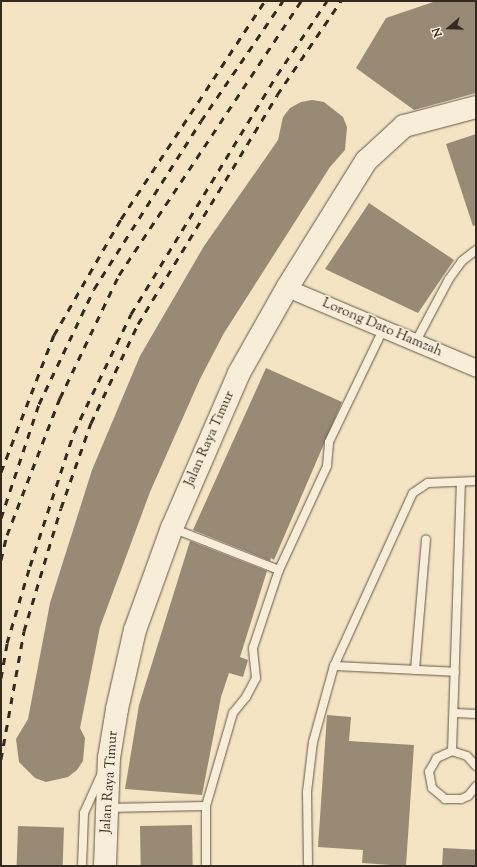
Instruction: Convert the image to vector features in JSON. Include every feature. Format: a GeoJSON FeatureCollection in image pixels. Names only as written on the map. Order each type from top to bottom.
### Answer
{"type":"FeatureCollection","features":[{"type":"Feature","properties":{"kind":"main road","name":"Jalan Raya Timur"},"geometry":{"type":"LineString","coordinates":[[105,866],[109,758],[117,708],[135,630],[172,528],[239,373],[288,288],[366,161],[404,126],[476,107]]}},
{"type":"Feature","properties":{"kind":"street","name":"Lorong Dato Hamzah"},"geometry":{"type":"LineString","coordinates":[[288,288],[383,330],[476,368]]}},
{"type":"Feature","properties":{"kind":"lane"},"geometry":{"type":"LineString","coordinates":[[416,343],[449,279],[462,261],[476,250]]}},
{"type":"Feature","properties":{"kind":"lane"},"geometry":{"type":"LineString","coordinates":[[206,866],[206,806],[234,713],[246,697],[256,678],[253,648],[279,570],[327,466],[329,442],[383,330]]}},
{"type":"Feature","properties":{"kind":"lane"},"geometry":{"type":"LineString","coordinates":[[308,863],[307,792],[313,742],[334,666],[413,493],[428,483],[461,483],[476,481]]}},
{"type":"Feature","properties":{"kind":"lane"},"geometry":{"type":"LineString","coordinates":[[452,751],[461,483]]}},
{"type":"Feature","properties":{"kind":"lane"},"geometry":{"type":"LineString","coordinates":[[172,528],[279,570]]}},
{"type":"Feature","properties":{"kind":"lane"},"geometry":{"type":"LineString","coordinates":[[415,670],[426,538]]}},
{"type":"Feature","properties":{"kind":"lane"},"geometry":{"type":"LineString","coordinates":[[334,666],[455,672]]}},
{"type":"Feature","properties":{"kind":"lane"},"geometry":{"type":"LineString","coordinates":[[454,712],[476,714]]}},
{"type":"Feature","properties":{"kind":"lane"},"geometry":{"type":"LineString","coordinates":[[476,766],[467,756],[452,751],[444,753],[432,764],[430,780],[432,788],[445,799],[453,801],[468,796],[476,786]]}},
{"type":"Feature","properties":{"kind":"lane"},"geometry":{"type":"LineString","coordinates":[[82,866],[84,813],[109,758]]}},
{"type":"Feature","properties":{"kind":"lane"},"geometry":{"type":"LineString","coordinates":[[106,808],[206,806]]}},
{"type":"Feature","properties":{"kind":"building"},"geometry":{"type":"Polygon","coordinates":[[[436,1],[476,1],[476,93],[414,110],[356,68],[386,18],[436,1]]]}},
{"type":"Feature","properties":{"kind":"building"},"geometry":{"type":"Polygon","coordinates":[[[312,100],[324,102],[343,117],[347,127],[345,150],[330,167],[224,333],[200,379],[150,492],[100,627],[80,728],[85,738],[83,761],[77,770],[68,777],[46,782],[35,778],[19,762],[16,739],[28,719],[50,603],[92,470],[140,356],[204,246],[278,140],[283,117],[290,108],[301,102],[312,100]]]}},
{"type":"Feature","properties":{"kind":"building"},"geometry":{"type":"Polygon","coordinates":[[[476,134],[476,225],[473,226],[446,144],[476,134]]]}},
{"type":"Feature","properties":{"kind":"building"},"geometry":{"type":"Polygon","coordinates":[[[369,203],[454,260],[418,313],[325,269],[369,203]]]}},
{"type":"Feature","properties":{"kind":"building"},"geometry":{"type":"Polygon","coordinates":[[[266,368],[342,402],[274,560],[271,558],[270,561],[193,530],[266,368]]]}},
{"type":"Feature","properties":{"kind":"building"},"geometry":{"type":"Polygon","coordinates":[[[190,541],[267,571],[240,657],[248,660],[243,677],[229,673],[221,697],[202,795],[125,789],[139,705],[190,541]]]}},
{"type":"Feature","properties":{"kind":"building"},"geometry":{"type":"Polygon","coordinates":[[[327,715],[351,717],[349,741],[414,745],[406,866],[362,863],[363,850],[318,847],[327,715]]]}},
{"type":"Feature","properties":{"kind":"building"},"geometry":{"type":"Polygon","coordinates":[[[192,825],[193,866],[141,866],[140,826],[192,825]]]}},
{"type":"Feature","properties":{"kind":"building"},"geometry":{"type":"Polygon","coordinates":[[[18,826],[64,828],[63,866],[17,866],[18,826]]]}},
{"type":"Feature","properties":{"kind":"building"},"geometry":{"type":"Polygon","coordinates":[[[443,848],[476,850],[475,866],[442,866],[443,848]]]}},
{"type":"Feature","properties":{"kind":"railway"},"geometry":{"type":"LineString","coordinates":[[1,472],[54,335],[121,219],[265,1]]}},
{"type":"Feature","properties":{"kind":"railway"},"geometry":{"type":"LineString","coordinates":[[1,518],[39,404],[94,289],[201,121],[283,1]]}},
{"type":"Feature","properties":{"kind":"railway"},"geometry":{"type":"LineString","coordinates":[[1,560],[7,535],[60,398],[119,275],[301,1]]}},
{"type":"Feature","properties":{"kind":"railway"},"geometry":{"type":"LineString","coordinates":[[1,678],[7,643],[30,566],[74,432],[131,314],[277,75],[327,1]]}},
{"type":"Feature","properties":{"kind":"railway"},"geometry":{"type":"LineString","coordinates":[[1,759],[24,631],[61,508],[91,423],[138,324],[277,95],[341,1]]}}]}
